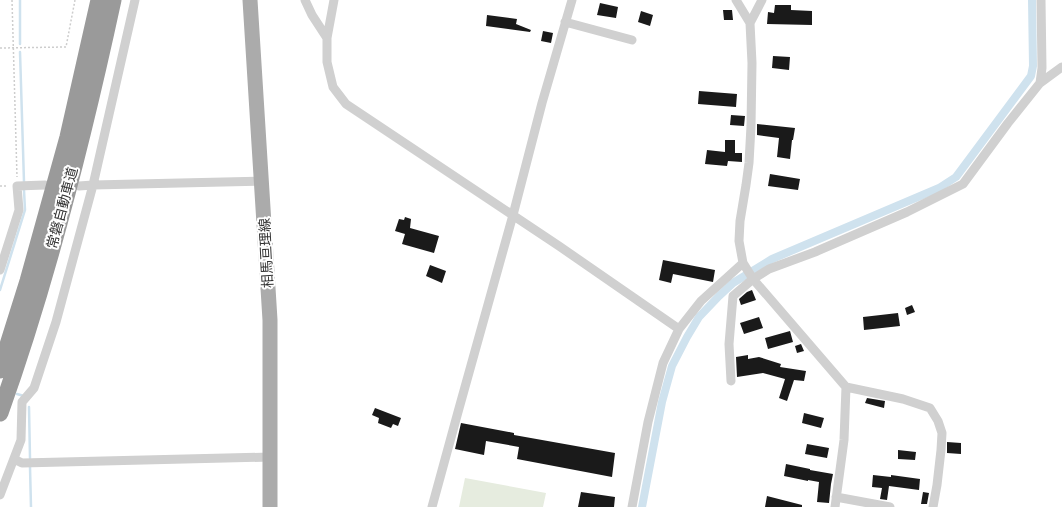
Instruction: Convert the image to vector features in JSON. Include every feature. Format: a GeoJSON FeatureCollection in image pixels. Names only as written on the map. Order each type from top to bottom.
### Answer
{"type":"FeatureCollection","features":[{"type":"Feature","properties":{"kind":"highway","name":"常磐自動車道"},"geometry":{"type":"LineString","coordinates":[[0,370],[28,281],[60,165],[99,0]]}},
{"type":"Feature","properties":{"kind":"highway","name":"常磐自動車道"},"geometry":{"type":"LineString","coordinates":[[0,413],[12,380],[37,299],[62,210],[98,70],[113,0]]}},
{"type":"Feature","properties":{"kind":"main road","name":"相馬亘理線"},"geometry":{"type":"LineString","coordinates":[[250,0],[270,320],[270,507]]}},
{"type":"Feature","properties":{"kind":"street"},"geometry":{"type":"LineString","coordinates":[[0,495],[21,440],[18,401],[34,388],[56,322],[93,185],[135,0]]}},
{"type":"Feature","properties":{"kind":"street"},"geometry":{"type":"LineString","coordinates":[[305,0],[312,15],[327,38]]}},
{"type":"Feature","properties":{"kind":"street"},"geometry":{"type":"LineString","coordinates":[[334,0],[327,38],[328,62],[333,87],[346,104],[635,297],[679,329]]}},
{"type":"Feature","properties":{"kind":"street"},"geometry":{"type":"LineString","coordinates":[[432,507],[513,215],[542,103],[572,0]]}},
{"type":"Feature","properties":{"kind":"street"},"geometry":{"type":"LineString","coordinates":[[736,0],[750,23],[752,63],[749,163],[740,221],[739,241],[743,263],[753,279],[846,387],[903,399],[930,408],[938,421],[942,433],[937,485],[933,507]]}},
{"type":"Feature","properties":{"kind":"street"},"geometry":{"type":"LineString","coordinates":[[750,23],[762,0]]}},
{"type":"Feature","properties":{"kind":"street"},"geometry":{"type":"LineString","coordinates":[[1040,83],[1042,68],[1041,0]]}},
{"type":"Feature","properties":{"kind":"street"},"geometry":{"type":"LineString","coordinates":[[565,22],[632,40]]}},
{"type":"Feature","properties":{"kind":"street"},"geometry":{"type":"LineString","coordinates":[[731,381],[729,344],[733,296],[753,279],[769,269],[815,252],[900,215],[964,184],[1008,123],[1040,83],[1062,67]]}},
{"type":"Feature","properties":{"kind":"street"},"geometry":{"type":"LineString","coordinates":[[79,186],[262,180]]}},
{"type":"Feature","properties":{"kind":"street"},"geometry":{"type":"LineString","coordinates":[[0,270],[19,210],[17,186],[45,185]]}},
{"type":"Feature","properties":{"kind":"street"},"geometry":{"type":"LineString","coordinates":[[632,507],[648,422],[663,363],[679,329],[701,301],[743,263]]}},
{"type":"Feature","properties":{"kind":"street"},"geometry":{"type":"LineString","coordinates":[[835,507],[844,440],[846,387]]}},
{"type":"Feature","properties":{"kind":"street"},"geometry":{"type":"LineString","coordinates":[[14,459],[22,463],[270,457]]}},
{"type":"Feature","properties":{"kind":"street"},"geometry":{"type":"LineString","coordinates":[[836,497],[890,507]]}},
{"type":"Feature","properties":{"kind":"path"},"geometry":{"type":"LineString","coordinates":[[12,0],[17,186]]}},
{"type":"Feature","properties":{"kind":"path"},"geometry":{"type":"LineString","coordinates":[[0,48],[66,47],[76,0]]}},
{"type":"Feature","properties":{"kind":"shaded area"},"geometry":{"type":"Polygon","coordinates":[[[465,478],[546,493],[543,507],[459,507],[465,478]]]}},
{"type":"Feature","properties":{"kind":"building"},"geometry":{"type":"Polygon","coordinates":[[[600,3],[618,7],[616,18],[597,15],[600,3]]]}},
{"type":"Feature","properties":{"kind":"building"},"geometry":{"type":"Polygon","coordinates":[[[775,5],[791,5],[791,10],[812,11],[812,25],[767,24],[768,12],[774,13],[775,5]]]}},
{"type":"Feature","properties":{"kind":"building"},"geometry":{"type":"Polygon","coordinates":[[[723,10],[732,10],[733,20],[724,20],[723,10]]]}},
{"type":"Feature","properties":{"kind":"building"},"geometry":{"type":"Polygon","coordinates":[[[641,11],[653,15],[650,26],[638,22],[641,11]]]}},
{"type":"Feature","properties":{"kind":"building"},"geometry":{"type":"Polygon","coordinates":[[[487,15],[517,19],[516,24],[531,30],[530,32],[486,26],[487,15]]]}},
{"type":"Feature","properties":{"kind":"building"},"geometry":{"type":"Polygon","coordinates":[[[543,31],[553,33],[551,43],[541,41],[543,31]]]}},
{"type":"Feature","properties":{"kind":"building"},"geometry":{"type":"Polygon","coordinates":[[[773,56],[790,57],[789,70],[772,68],[773,56]]]}},
{"type":"Feature","properties":{"kind":"building"},"geometry":{"type":"Polygon","coordinates":[[[699,91],[737,94],[736,107],[698,104],[699,91]]]}},
{"type":"Feature","properties":{"kind":"building"},"geometry":{"type":"Polygon","coordinates":[[[731,115],[745,116],[744,126],[730,125],[731,115]]]}},
{"type":"Feature","properties":{"kind":"building"},"geometry":{"type":"Polygon","coordinates":[[[757,124],[795,128],[790,159],[777,157],[779,138],[757,135],[757,124]]]}},
{"type":"Feature","properties":{"kind":"building"},"geometry":{"type":"Polygon","coordinates":[[[725,140],[735,140],[735,153],[742,153],[742,162],[728,161],[727,166],[705,164],[707,150],[725,152],[725,140]]]}},
{"type":"Feature","properties":{"kind":"building"},"geometry":{"type":"Polygon","coordinates":[[[770,174],[800,179],[798,190],[768,186],[770,174]]]}},
{"type":"Feature","properties":{"kind":"building"},"geometry":{"type":"Polygon","coordinates":[[[405,217],[411,219],[410,228],[439,236],[434,253],[402,244],[405,234],[395,231],[399,219],[404,220],[405,217]]]}},
{"type":"Feature","properties":{"kind":"building"},"geometry":{"type":"Polygon","coordinates":[[[663,260],[715,270],[713,282],[673,274],[671,283],[659,280],[663,260]]]}},
{"type":"Feature","properties":{"kind":"building"},"geometry":{"type":"Polygon","coordinates":[[[430,265],[446,271],[442,283],[426,276],[430,265]]]}},
{"type":"Feature","properties":{"kind":"building"},"geometry":{"type":"Polygon","coordinates":[[[752,290],[756,300],[741,305],[739,299],[747,292],[752,290]]]}},
{"type":"Feature","properties":{"kind":"building"},"geometry":{"type":"Polygon","coordinates":[[[912,305],[915,312],[907,315],[905,308],[912,305]]]}},
{"type":"Feature","properties":{"kind":"building"},"geometry":{"type":"Polygon","coordinates":[[[898,313],[900,326],[864,330],[863,317],[898,313]]]}},
{"type":"Feature","properties":{"kind":"building"},"geometry":{"type":"Polygon","coordinates":[[[759,317],[763,328],[744,334],[740,323],[759,317]]]}},
{"type":"Feature","properties":{"kind":"building"},"geometry":{"type":"Polygon","coordinates":[[[790,331],[793,342],[768,349],[765,338],[790,331]]]}},
{"type":"Feature","properties":{"kind":"building"},"geometry":{"type":"Polygon","coordinates":[[[801,344],[804,351],[797,353],[795,346],[801,344]]]}},
{"type":"Feature","properties":{"kind":"building"},"geometry":{"type":"Polygon","coordinates":[[[748,355],[748,359],[759,357],[781,364],[780,367],[806,371],[804,381],[794,380],[787,401],[779,398],[785,379],[763,373],[737,377],[736,357],[748,355]]]}},
{"type":"Feature","properties":{"kind":"building"},"geometry":{"type":"Polygon","coordinates":[[[867,398],[885,401],[884,408],[865,403],[867,398]]]}},
{"type":"Feature","properties":{"kind":"building"},"geometry":{"type":"Polygon","coordinates":[[[375,408],[401,418],[398,426],[393,424],[391,428],[378,423],[379,418],[372,415],[375,408]]]}},
{"type":"Feature","properties":{"kind":"building"},"geometry":{"type":"Polygon","coordinates":[[[804,413],[824,418],[821,428],[802,423],[804,413]]]}},
{"type":"Feature","properties":{"kind":"building"},"geometry":{"type":"Polygon","coordinates":[[[461,423],[514,433],[514,435],[615,453],[612,477],[517,459],[519,447],[486,441],[484,455],[455,449],[461,423]]]}},
{"type":"Feature","properties":{"kind":"building"},"geometry":{"type":"Polygon","coordinates":[[[947,442],[961,443],[961,454],[947,453],[947,442]]]}},
{"type":"Feature","properties":{"kind":"building"},"geometry":{"type":"Polygon","coordinates":[[[807,444],[829,448],[827,458],[805,454],[807,444]]]}},
{"type":"Feature","properties":{"kind":"building"},"geometry":{"type":"Polygon","coordinates":[[[898,450],[916,452],[915,460],[898,459],[898,450]]]}},
{"type":"Feature","properties":{"kind":"building"},"geometry":{"type":"Polygon","coordinates":[[[786,464],[833,474],[829,503],[817,502],[819,482],[784,476],[786,464]]]}},
{"type":"Feature","properties":{"kind":"building"},"geometry":{"type":"Polygon","coordinates":[[[873,475],[891,477],[891,475],[920,479],[919,490],[889,486],[887,500],[880,499],[882,488],[872,487],[873,475]]]}},
{"type":"Feature","properties":{"kind":"building"},"geometry":{"type":"Polygon","coordinates":[[[581,492],[615,497],[614,507],[578,507],[581,492]]]}},
{"type":"Feature","properties":{"kind":"building"},"geometry":{"type":"Polygon","coordinates":[[[923,492],[929,493],[927,504],[921,504],[923,492]]]}},
{"type":"Feature","properties":{"kind":"building"},"geometry":{"type":"Polygon","coordinates":[[[767,496],[802,505],[802,507],[765,507],[767,496]]]}},
{"type":"Feature","properties":{"kind":"waterway"},"geometry":{"type":"LineString","coordinates":[[20,0],[20,44]]}},
{"type":"Feature","properties":{"kind":"waterway"},"geometry":{"type":"LineString","coordinates":[[642,507],[662,402],[672,366],[699,317],[733,283],[772,259],[939,188],[956,177],[1031,76],[1033,66],[1032,0]]}},
{"type":"Feature","properties":{"kind":"waterway"},"geometry":{"type":"LineString","coordinates":[[20,52],[24,182]]}},
{"type":"Feature","properties":{"kind":"waterway"},"geometry":{"type":"LineString","coordinates":[[0,290],[25,210],[24,190]]}},
{"type":"Feature","properties":{"kind":"waterway"},"geometry":{"type":"LineString","coordinates":[[17,394],[24,396]]}},
{"type":"Feature","properties":{"kind":"waterway"},"geometry":{"type":"LineString","coordinates":[[29,407],[30,458]]}},
{"type":"Feature","properties":{"kind":"waterway"},"geometry":{"type":"LineString","coordinates":[[30,467],[31,507]]}}]}
